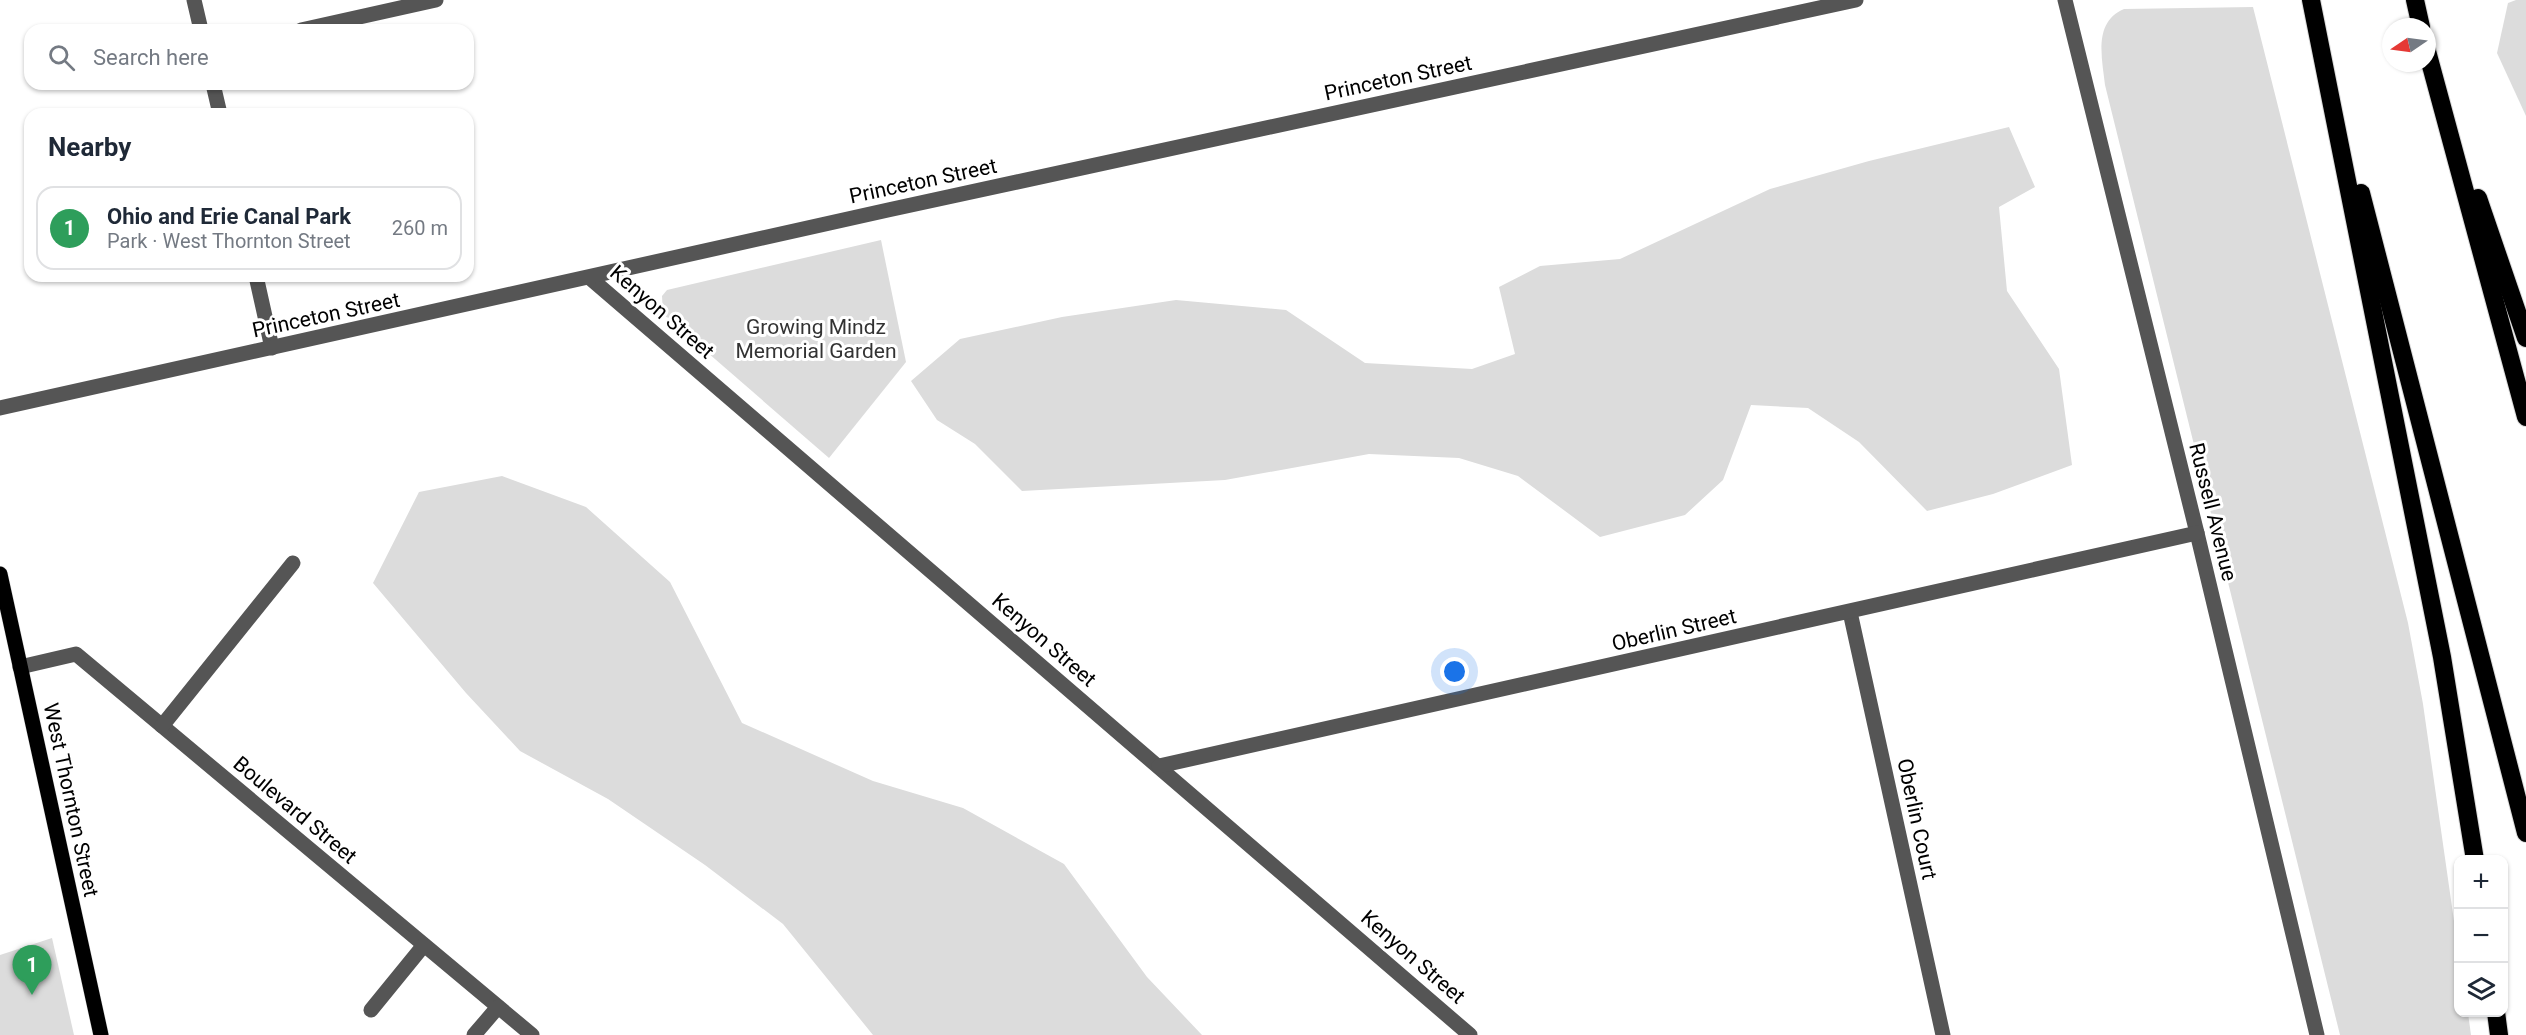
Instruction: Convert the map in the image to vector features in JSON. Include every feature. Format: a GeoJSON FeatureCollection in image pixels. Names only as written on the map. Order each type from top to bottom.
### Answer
{"type":"FeatureCollection","features":[{"type":"Feature","properties":{"kind":"highway"},"geometry":{"type":"LineString","coordinates":[[2311,0],[2526,832]]}},
{"type":"Feature","properties":{"kind":"highway"},"geometry":{"type":"LineString","coordinates":[[2311,0],[2442,657],[2474,855]]}},
{"type":"Feature","properties":{"kind":"highway"},"geometry":{"type":"LineString","coordinates":[[2415,0],[2419,18]]}},
{"type":"Feature","properties":{"kind":"highway"},"geometry":{"type":"LineString","coordinates":[[2433,72],[2526,417]]}},
{"type":"Feature","properties":{"kind":"highway"},"geometry":{"type":"LineString","coordinates":[[2435,72],[2526,338]]}},
{"type":"Feature","properties":{"kind":"highway"},"geometry":{"type":"LineString","coordinates":[[2497,1017],[2499,1035]]}},
{"type":"Feature","properties":{"kind":"main road","name":"West Thornton Street"},"geometry":{"type":"LineString","coordinates":[[0,574],[101,1035]]}},
{"type":"Feature","properties":{"kind":"street"},"geometry":{"type":"LineString","coordinates":[[194,0],[200,24]]}},
{"type":"Feature","properties":{"kind":"street"},"geometry":{"type":"LineString","coordinates":[[328,24],[436,0]]}},
{"type":"Feature","properties":{"kind":"street","name":"Princeton Street"},"geometry":{"type":"LineString","coordinates":[[0,408],[888,210],[1856,0]]}},
{"type":"Feature","properties":{"kind":"street","name":"Russell Avenue"},"geometry":{"type":"LineString","coordinates":[[2065,0],[2197,533],[2317,1035]]}},
{"type":"Feature","properties":{"kind":"street"},"geometry":{"type":"LineString","coordinates":[[214,90],[219,108]]}},
{"type":"Feature","properties":{"kind":"street","name":"Kenyon Street"},"geometry":{"type":"LineString","coordinates":[[590,278],[1470,1035]]}},
{"type":"Feature","properties":{"kind":"street"},"geometry":{"type":"LineString","coordinates":[[257,282],[272,348]]}},
{"type":"Feature","properties":{"kind":"street","name":"Oberlin Street"},"geometry":{"type":"LineString","coordinates":[[1159,766],[2197,533]]}},
{"type":"Feature","properties":{"kind":"street"},"geometry":{"type":"LineString","coordinates":[[162,726],[293,563]]}},
{"type":"Feature","properties":{"kind":"street","name":"Oberlin Court"},"geometry":{"type":"LineString","coordinates":[[1850,612],[1943,1035]]}},
{"type":"Feature","properties":{"kind":"street","name":"Boulevard Street"},"geometry":{"type":"LineString","coordinates":[[20,667],[76,654],[532,1035]]}},
{"type":"Feature","properties":{"kind":"street"},"geometry":{"type":"LineString","coordinates":[[371,1010],[423,945]]}},
{"type":"Feature","properties":{"kind":"street"},"geometry":{"type":"LineString","coordinates":[[474,1035],[498,1007]]}},
{"type":"Feature","properties":{"kind":"green space"},"geometry":{"type":"Polygon","coordinates":[[[2526,0],[2526,116],[2497,53],[2508,3],[2526,0]]]}},
{"type":"Feature","properties":{"kind":"green space"},"geometry":{"type":"Polygon","coordinates":[[[2253,7],[2408,623],[2423,704],[2454,921],[2454,1017],[2469,1017],[2471,1035],[2340,1035],[2105,85],[2102,53],[2104,32],[2114,15],[2124,9],[2253,7]]]}},
{"type":"Feature","properties":{"kind":"green space"},"geometry":{"type":"Polygon","coordinates":[[[2009,127],[2035,187],[1999,207],[2007,291],[2059,369],[2072,465],[1993,494],[1927,511],[1859,442],[1808,408],[1751,405],[1723,480],[1685,515],[1600,537],[1518,476],[1459,458],[1369,454],[1225,480],[1022,491],[975,444],[937,420],[911,381],[960,339],[1062,317],[1176,300],[1286,310],[1365,363],[1472,369],[1515,354],[1499,287],[1540,266],[1620,259],[1770,189],[1869,161],[2009,127]]]}},
{"type":"Feature","properties":{"kind":"green space","name":"Growing Mindz Memorial Garden"},"geometry":{"type":"Polygon","coordinates":[[[881,240],[906,362],[829,458],[663,314],[662,296],[667,290],[881,240]]]}},
{"type":"Feature","properties":{"kind":"green space"},"geometry":{"type":"Polygon","coordinates":[[[502,476],[586,507],[670,582],[742,723],[873,781],[963,808],[1064,864],[1147,977],[1202,1035],[873,1035],[783,924],[705,865],[608,799],[520,751],[466,693],[373,583],[419,492],[502,476]]]}},
{"type":"Feature","properties":{"kind":"green space"},"geometry":{"type":"Polygon","coordinates":[[[52,938],[74,1035],[0,1035],[0,955],[52,938]]]}},
{"type":"Feature","properties":{"kind":"place","name":"Ohio and Erie Canal Park"},"geometry":{"type":"Point","coordinates":[32,995]}}]}
